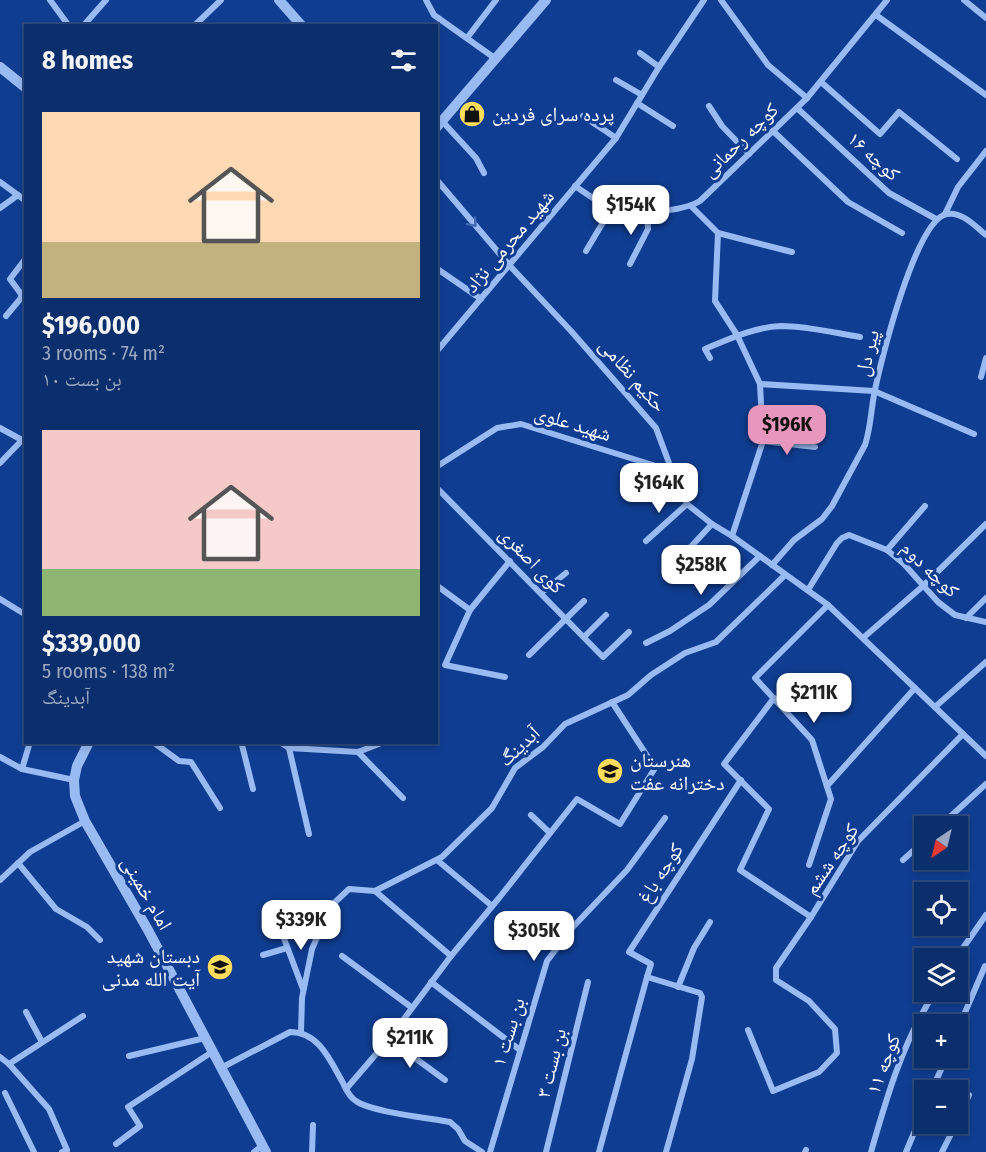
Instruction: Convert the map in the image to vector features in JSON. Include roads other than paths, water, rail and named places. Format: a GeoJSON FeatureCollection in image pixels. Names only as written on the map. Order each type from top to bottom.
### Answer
{"type":"FeatureCollection","features":[{"type":"Feature","properties":{"kind":"street"},"geometry":{"type":"LineString","coordinates":[[50,0],[68,24]]}},
{"type":"Feature","properties":{"kind":"street"},"geometry":{"type":"LineString","coordinates":[[84,24],[106,0]]}},
{"type":"Feature","properties":{"kind":"street"},"geometry":{"type":"LineString","coordinates":[[196,24],[221,0]]}},
{"type":"Feature","properties":{"kind":"street"},"geometry":{"type":"LineString","coordinates":[[279,0],[300,24]]}},
{"type":"Feature","properties":{"kind":"street"},"geometry":{"type":"LineString","coordinates":[[426,0],[434,15],[497,59]]}},
{"type":"Feature","properties":{"kind":"street"},"geometry":{"type":"LineString","coordinates":[[467,38],[496,0]]}},
{"type":"Feature","properties":{"kind":"street"},"geometry":{"type":"LineString","coordinates":[[484,173],[476,158],[440,124],[546,0]]}},
{"type":"Feature","properties":{"kind":"street","name":"شهید محرمی نژاد"},"geometry":{"type":"LineString","coordinates":[[438,350],[616,138],[659,67],[704,0]]}},
{"type":"Feature","properties":{"kind":"street"},"geometry":{"type":"LineString","coordinates":[[721,0],[768,65],[807,98]]}},
{"type":"Feature","properties":{"kind":"street","name":"کوچه رحمانی"},"geometry":{"type":"LineString","coordinates":[[691,206],[700,201],[807,98],[887,0]]}},
{"type":"Feature","properties":{"kind":"street"},"geometry":{"type":"LineString","coordinates":[[964,0],[986,18]]}},
{"type":"Feature","properties":{"kind":"street"},"geometry":{"type":"LineString","coordinates":[[876,15],[986,94]]}},
{"type":"Feature","properties":{"kind":"street"},"geometry":{"type":"LineString","coordinates":[[640,53],[659,67]]}},
{"type":"Feature","properties":{"kind":"street"},"geometry":{"type":"LineString","coordinates":[[0,67],[24,86]]}},
{"type":"Feature","properties":{"kind":"street"},"geometry":{"type":"LineString","coordinates":[[616,80],[642,95]]}},
{"type":"Feature","properties":{"kind":"street"},"geometry":{"type":"LineString","coordinates":[[821,82],[880,134],[899,112],[957,159]]}},
{"type":"Feature","properties":{"kind":"street"},"geometry":{"type":"LineString","coordinates":[[637,103],[673,126]]}},
{"type":"Feature","properties":{"kind":"street"},"geometry":{"type":"LineString","coordinates":[[709,106],[722,126],[750,154]]}},
{"type":"Feature","properties":{"kind":"street","name":"کوچه ۱۶"},"geometry":{"type":"LineString","coordinates":[[796,108],[889,193],[936,219]]}},
{"type":"Feature","properties":{"kind":"street"},"geometry":{"type":"LineString","coordinates":[[583,116],[616,138]]}},
{"type":"Feature","properties":{"kind":"street"},"geometry":{"type":"LineString","coordinates":[[773,131],[848,202],[902,233]]}},
{"type":"Feature","properties":{"kind":"street"},"geometry":{"type":"LineString","coordinates":[[986,151],[958,187],[945,214],[961,216],[986,235]]}},
{"type":"Feature","properties":{"kind":"street","name":"حکیم نظامی"},"geometry":{"type":"LineString","coordinates":[[438,181],[510,266],[656,428],[687,504],[828,605],[986,756]]}},
{"type":"Feature","properties":{"kind":"street"},"geometry":{"type":"LineString","coordinates":[[0,182],[24,200]]}},
{"type":"Feature","properties":{"kind":"street"},"geometry":{"type":"LineString","coordinates":[[575,186],[611,209],[621,212],[647,212],[691,206],[718,233],[792,252]]}},
{"type":"Feature","properties":{"kind":"street"},"geometry":{"type":"LineString","coordinates":[[0,208],[18,195]]}},
{"type":"Feature","properties":{"kind":"street"},"geometry":{"type":"LineString","coordinates":[[586,251],[611,209]]}},
{"type":"Feature","properties":{"kind":"street"},"geometry":{"type":"LineString","coordinates":[[630,264],[648,229],[647,212]]}},
{"type":"Feature","properties":{"kind":"street","name":"پیر دل"},"geometry":{"type":"LineString","coordinates":[[772,565],[794,540],[822,519],[832,506],[865,445],[874,391],[904,283],[922,240],[936,219],[945,214]]}},
{"type":"Feature","properties":{"kind":"street"},"geometry":{"type":"LineString","coordinates":[[718,233],[715,301],[737,335],[760,384],[763,441],[732,536]]}},
{"type":"Feature","properties":{"kind":"street"},"geometry":{"type":"LineString","coordinates":[[6,316],[21,298],[21,294],[10,279],[24,261]]}},
{"type":"Feature","properties":{"kind":"street"},"geometry":{"type":"LineString","coordinates":[[438,271],[482,299]]}},
{"type":"Feature","properties":{"kind":"street"},"geometry":{"type":"LineString","coordinates":[[710,358],[705,349],[737,335],[779,326],[860,337]]}},
{"type":"Feature","properties":{"kind":"street"},"geometry":{"type":"LineString","coordinates":[[981,376],[986,358]]}},
{"type":"Feature","properties":{"kind":"street"},"geometry":{"type":"LineString","coordinates":[[760,384],[874,391],[974,434]]}},
{"type":"Feature","properties":{"kind":"street","name":"شهید علوی"},"geometry":{"type":"LineString","coordinates":[[438,465],[497,428],[521,424],[672,471]]}},
{"type":"Feature","properties":{"kind":"street"},"geometry":{"type":"LineString","coordinates":[[0,428],[24,438],[0,463]]}},
{"type":"Feature","properties":{"kind":"street"},"geometry":{"type":"LineString","coordinates":[[763,441],[815,447]]}},
{"type":"Feature","properties":{"kind":"street","name":"کوی اصغری"},"geometry":{"type":"LineString","coordinates":[[438,491],[603,657],[629,632]]}},
{"type":"Feature","properties":{"kind":"street"},"geometry":{"type":"LineString","coordinates":[[646,541],[687,504]]}},
{"type":"Feature","properties":{"kind":"street"},"geometry":{"type":"LineString","coordinates":[[887,550],[925,506]]}},
{"type":"Feature","properties":{"kind":"street"},"geometry":{"type":"LineString","coordinates":[[672,567],[712,524]]}},
{"type":"Feature","properties":{"kind":"street"},"geometry":{"type":"LineString","coordinates":[[863,638],[923,586],[986,524]]}},
{"type":"Feature","properties":{"kind":"street","name":"کوچه دوم"},"geometry":{"type":"LineString","coordinates":[[808,590],[837,543],[849,535],[887,550],[904,564],[938,602],[955,615],[986,622]]}},
{"type":"Feature","properties":{"kind":"street"},"geometry":{"type":"LineString","coordinates":[[646,642],[670,631],[709,605],[760,556]]}},
{"type":"Feature","properties":{"kind":"street"},"geometry":{"type":"LineString","coordinates":[[504,677],[445,665],[470,610],[510,561]]}},
{"type":"Feature","properties":{"kind":"street"},"geometry":{"type":"LineString","coordinates":[[541,593],[566,573]]}},
{"type":"Feature","properties":{"kind":"street","name":"آبدینگ"},"geometry":{"type":"LineString","coordinates":[[301,1032],[303,990],[312,949],[331,906],[349,889],[375,891],[442,857],[492,808],[515,768],[543,747],[565,724],[628,695],[651,675],[685,653],[716,642],[785,575]]}},
{"type":"Feature","properties":{"kind":"street"},"geometry":{"type":"LineString","coordinates":[[438,586],[470,610]]}},
{"type":"Feature","properties":{"kind":"street"},"geometry":{"type":"LineString","coordinates":[[966,618],[986,597]]}},
{"type":"Feature","properties":{"kind":"street"},"geometry":{"type":"LineString","coordinates":[[0,599],[24,614]]}},
{"type":"Feature","properties":{"kind":"street"},"geometry":{"type":"LineString","coordinates":[[529,655],[584,601]]}},
{"type":"Feature","properties":{"kind":"street"},"geometry":{"type":"LineString","coordinates":[[809,865],[831,799],[812,740],[755,678],[828,605]]}},
{"type":"Feature","properties":{"kind":"street"},"geometry":{"type":"LineString","coordinates":[[584,638],[606,615]]}},
{"type":"Feature","properties":{"kind":"street"},"geometry":{"type":"LineString","coordinates":[[934,707],[986,662]]}},
{"type":"Feature","properties":{"kind":"street"},"geometry":{"type":"LineString","coordinates":[[827,786],[915,688]]}},
{"type":"Feature","properties":{"kind":"street","name":"کوچه ششم"},"geometry":{"type":"LineString","coordinates":[[774,698],[724,764],[769,809],[740,870],[811,918],[858,841],[963,734]]}},
{"type":"Feature","properties":{"kind":"street"},"geometry":{"type":"LineString","coordinates":[[346,1089],[389,1039],[411,1007],[577,799],[620,824],[655,768],[612,702]]}},
{"type":"Feature","properties":{"kind":"street"},"geometry":{"type":"LineString","coordinates":[[22,769],[29,744]]}},
{"type":"Feature","properties":{"kind":"street"},"geometry":{"type":"LineString","coordinates":[[0,757],[22,769],[74,780],[77,766],[88,744]]}},
{"type":"Feature","properties":{"kind":"street"},"geometry":{"type":"LineString","coordinates":[[156,744],[179,761],[192,762],[220,808]]}},
{"type":"Feature","properties":{"kind":"street"},"geometry":{"type":"LineString","coordinates":[[243,744],[253,789]]}},
{"type":"Feature","properties":{"kind":"street"},"geometry":{"type":"LineString","coordinates":[[283,744],[289,748],[358,752],[379,744]]}},
{"type":"Feature","properties":{"kind":"street"},"geometry":{"type":"LineString","coordinates":[[289,748],[309,834]]}},
{"type":"Feature","properties":{"kind":"street"},"geometry":{"type":"LineString","coordinates":[[358,752],[403,798]]}},
{"type":"Feature","properties":{"kind":"street","name":"امام خمینی"},"geometry":{"type":"LineString","coordinates":[[74,780],[75,796],[85,821],[148,930],[261,1150]]}},
{"type":"Feature","properties":{"kind":"street","name":"کوچه باغ"},"geometry":{"type":"LineString","coordinates":[[647,977],[651,964],[629,952],[741,780]]}},
{"type":"Feature","properties":{"kind":"street"},"geometry":{"type":"LineString","coordinates":[[951,816],[986,784]]}},
{"type":"Feature","properties":{"kind":"street"},"geometry":{"type":"LineString","coordinates":[[531,815],[550,833]]}},
{"type":"Feature","properties":{"kind":"street","name":"بن بست ۱"},"geometry":{"type":"LineString","coordinates":[[490,1152],[547,961],[572,928],[627,870],[665,818]]}},
{"type":"Feature","properties":{"kind":"street"},"geometry":{"type":"LineString","coordinates":[[0,880],[30,852],[85,821]]}},
{"type":"Feature","properties":{"kind":"street"},"geometry":{"type":"LineString","coordinates":[[903,860],[914,850]]}},
{"type":"Feature","properties":{"kind":"street"},"geometry":{"type":"LineString","coordinates":[[436,860],[492,906]]}},
{"type":"Feature","properties":{"kind":"street"},"geometry":{"type":"LineString","coordinates":[[18,863],[56,909],[87,927],[100,940]]}},
{"type":"Feature","properties":{"kind":"street"},"geometry":{"type":"LineString","coordinates":[[375,891],[451,956]]}},
{"type":"Feature","properties":{"kind":"street"},"geometry":{"type":"LineString","coordinates":[[963,948],[986,915]]}},
{"type":"Feature","properties":{"kind":"street"},"geometry":{"type":"LineString","coordinates":[[748,1030],[773,1091],[819,1072],[837,1053],[835,1029],[809,1001],[776,980],[776,969],[811,918]]}},
{"type":"Feature","properties":{"kind":"street"},"geometry":{"type":"LineString","coordinates":[[277,920],[303,990]]}},
{"type":"Feature","properties":{"kind":"street"},"geometry":{"type":"LineString","coordinates":[[678,987],[694,948],[710,922]]}},
{"type":"Feature","properties":{"kind":"street"},"geometry":{"type":"LineString","coordinates":[[263,955],[288,948]]}},
{"type":"Feature","properties":{"kind":"street"},"geometry":{"type":"LineString","coordinates":[[342,956],[411,1007]]}},
{"type":"Feature","properties":{"kind":"street"},"geometry":{"type":"LineString","coordinates":[[964,1014],[984,966]]}},
{"type":"Feature","properties":{"kind":"street"},"geometry":{"type":"LineString","coordinates":[[599,1152],[647,977],[702,994],[692,1059],[666,1152]]}},
{"type":"Feature","properties":{"kind":"street"},"geometry":{"type":"LineString","coordinates":[[431,982],[520,1050]]}},
{"type":"Feature","properties":{"kind":"street","name":"بن بست ۳"},"geometry":{"type":"LineString","coordinates":[[546,1152],[588,982]]}},
{"type":"Feature","properties":{"kind":"street","name":"کوچه ۱۱"},"geometry":{"type":"LineString","coordinates":[[871,1152],[892,1078],[920,1015],[928,1002]]}},
{"type":"Feature","properties":{"kind":"street"},"geometry":{"type":"LineString","coordinates":[[26,1012],[42,1042]]}},
{"type":"Feature","properties":{"kind":"street"},"geometry":{"type":"LineString","coordinates":[[9,1064],[83,1016]]}},
{"type":"Feature","properties":{"kind":"street"},"geometry":{"type":"LineString","coordinates":[[221,1069],[290,1032],[301,1032],[316,1040],[356,1102],[371,1108],[450,1122],[458,1129],[465,1142],[482,1152]]}},
{"type":"Feature","properties":{"kind":"street"},"geometry":{"type":"LineString","coordinates":[[129,1056],[205,1038]]}},
{"type":"Feature","properties":{"kind":"street"},"geometry":{"type":"LineString","coordinates":[[389,1039],[446,1080]]}},
{"type":"Feature","properties":{"kind":"street"},"geometry":{"type":"LineString","coordinates":[[116,1144],[140,1126],[128,1107],[212,1052]]}},
{"type":"Feature","properties":{"kind":"street"},"geometry":{"type":"LineString","coordinates":[[0,1057],[49,1109],[68,1150],[62,1152]]}},
{"type":"Feature","properties":{"kind":"street"},"geometry":{"type":"LineString","coordinates":[[5,1093],[33,1152]]}},
{"type":"Feature","properties":{"kind":"street"},"geometry":{"type":"LineString","coordinates":[[312,1152],[313,1125]]}},
{"type":"Feature","properties":{"kind":"street"},"geometry":{"type":"LineString","coordinates":[[906,1152],[914,1133]]}},
{"type":"Feature","properties":{"kind":"street"},"geometry":{"type":"LineString","coordinates":[[942,1152],[950,1134]]}},
{"type":"Feature","properties":{"kind":"place","name":"پرده سرای فردین"},"geometry":{"type":"Point","coordinates":[472,114]}},
{"type":"Feature","properties":{"kind":"place","name":"هنرستان دخترانه عفت"},"geometry":{"type":"Point","coordinates":[610,771]}},
{"type":"Feature","properties":{"kind":"place","name":"دبستان شهید آیت الله مدنی"},"geometry":{"type":"Point","coordinates":[220,967]}}]}
